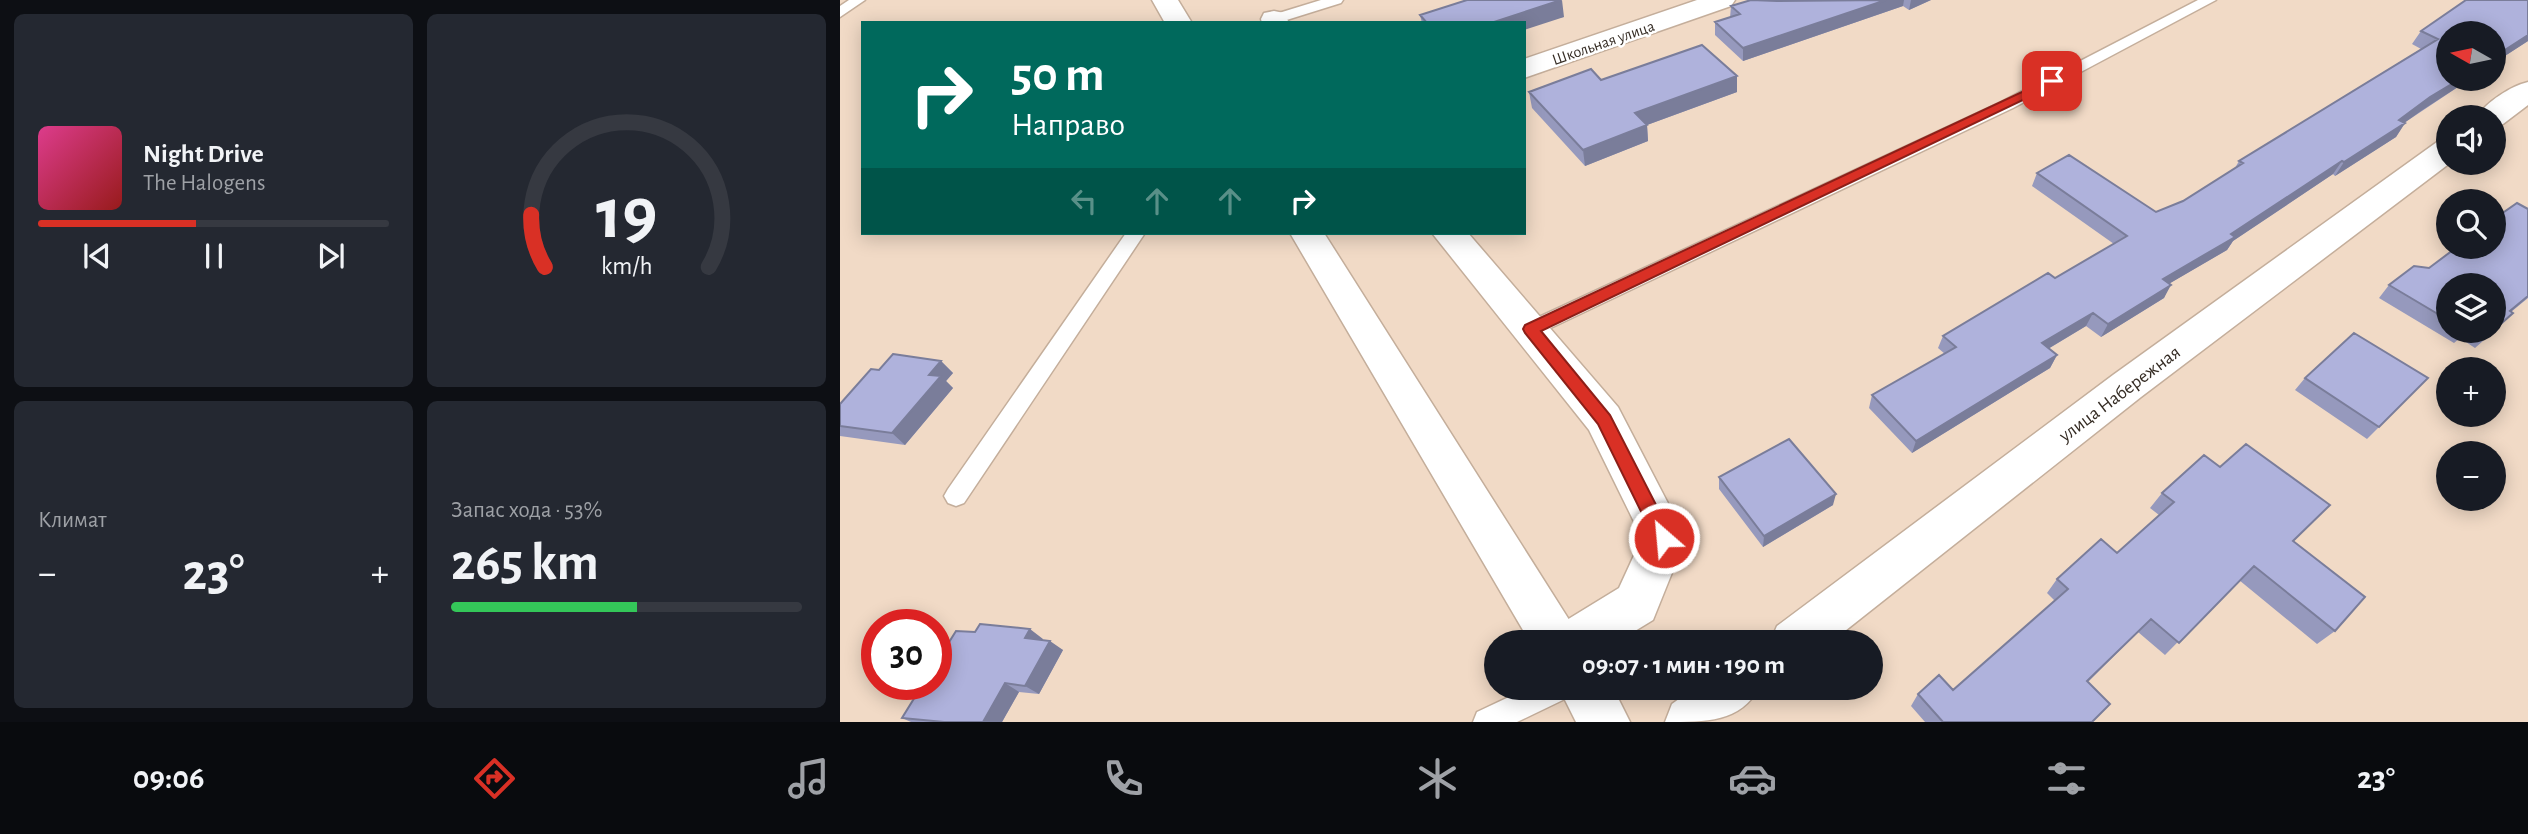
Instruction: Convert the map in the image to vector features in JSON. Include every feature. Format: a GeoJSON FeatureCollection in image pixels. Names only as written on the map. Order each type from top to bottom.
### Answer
{"type":"FeatureCollection","features":[{"type":"Feature","properties":{"kind":"street"},"geometry":{"type":"LineString","coordinates":[[1165,0],[1178,21]]}},
{"type":"Feature","properties":{"kind":"street","name":"Школьная улица"},"geometry":{"type":"LineString","coordinates":[[1526,68],[1722,0]]}},
{"type":"Feature","properties":{"kind":"street"},"geometry":{"type":"LineString","coordinates":[[2506,107],[2528,91]]}},
{"type":"Feature","properties":{"kind":"street","name":"улица Набережная"},"geometry":{"type":"LineString","coordinates":[[1810,630],[2127,386],[2436,158]]}},
{"type":"Feature","properties":{"kind":"street"},"geometry":{"type":"LineString","coordinates":[[1308,235],[1549,630]]}},
{"type":"Feature","properties":{"kind":"street"},"geometry":{"type":"LineString","coordinates":[[1451,235],[1604,419],[1664,538],[1636,604],[1594,630]]}},
{"type":"Feature","properties":{"kind":"street"},"geometry":{"type":"LineString","coordinates":[[1591,700],[1605,722]]}},
{"type":"Feature","properties":{"kind":"street"},"geometry":{"type":"LineString","coordinates":[[1690,722],[1718,700]]}},
{"type":"Feature","properties":{"kind":"lane"},"geometry":{"type":"LineString","coordinates":[[840,13],[858,0]]}},
{"type":"Feature","properties":{"kind":"lane"},"geometry":{"type":"LineString","coordinates":[[1275,21],[1336,0]]}},
{"type":"Feature","properties":{"kind":"lane"},"geometry":{"type":"LineString","coordinates":[[1531,329],[2007,105],[2209,0]]}},
{"type":"Feature","properties":{"kind":"lane"},"geometry":{"type":"LineString","coordinates":[[956,496],[1135,235]]}},
{"type":"Feature","properties":{"kind":"lane"},"geometry":{"type":"LineString","coordinates":[[1487,722],[1532,700]]}},
{"type":"Feature","properties":{"kind":"building"},"geometry":{"type":"Polygon","coordinates":[[[1467,0],[1561,0],[1497,21],[1425,21],[1420,15],[1467,0]]]}},
{"type":"Feature","properties":{"kind":"building"},"geometry":{"type":"Polygon","coordinates":[[[1751,0],[1886,0],[1743,48],[1715,22],[1740,14],[1731,6],[1751,0]]]}},
{"type":"Feature","properties":{"kind":"building"},"geometry":{"type":"Polygon","coordinates":[[[2466,0],[2528,0],[2528,35],[2506,49],[2506,21],[2436,21],[2436,38],[2421,31],[2466,0]]]}},
{"type":"Feature","properties":{"kind":"building"},"geometry":{"type":"Polygon","coordinates":[[[2436,40],[2436,91],[2440,91],[2399,120],[2405,123],[2231,234],[2235,237],[2163,279],[2171,285],[2108,324],[2093,313],[2042,343],[2057,355],[1916,441],[1872,395],[1956,347],[1943,336],[2048,273],[2055,278],[2127,236],[2037,173],[2069,155],[2156,212],[2183,201],[2243,163],[2239,161],[2436,40]]]}},
{"type":"Feature","properties":{"kind":"building"},"geometry":{"type":"Polygon","coordinates":[[[1702,45],[1737,76],[1635,113],[1647,125],[1583,150],[1529,92],[1591,69],[1601,80],[1702,45]]]}},
{"type":"Feature","properties":{"kind":"building"},"geometry":{"type":"Polygon","coordinates":[[[2517,203],[2528,209],[2528,296],[2510,311],[2513,313],[2506,319],[2506,273],[2436,273],[2436,313],[2389,285],[2414,266],[2429,268],[2441,259],[2506,259],[2506,211],[2517,203]]]}},
{"type":"Feature","properties":{"kind":"building"},"geometry":{"type":"Polygon","coordinates":[[[2354,333],[2428,378],[2379,427],[2305,378],[2354,333]]]}},
{"type":"Feature","properties":{"kind":"building"},"geometry":{"type":"Polygon","coordinates":[[[893,354],[941,361],[929,375],[941,376],[892,433],[840,426],[840,404],[871,369],[879,370],[893,354]]]}},
{"type":"Feature","properties":{"kind":"building"},"geometry":{"type":"Polygon","coordinates":[[[1789,439],[1836,494],[1764,536],[1719,477],[1789,439]]]}},
{"type":"Feature","properties":{"kind":"building"},"geometry":{"type":"Polygon","coordinates":[[[2246,444],[2330,505],[2293,541],[2365,597],[2335,631],[2254,566],[2179,643],[2151,619],[2087,681],[2110,704],[2092,722],[1943,722],[1918,694],[1939,675],[1953,690],[2068,589],[2057,579],[2101,539],[2117,553],[2174,502],[2162,493],[2204,455],[2220,467],[2246,444]]]}},
{"type":"Feature","properties":{"kind":"building"},"geometry":{"type":"Polygon","coordinates":[[[980,624],[1030,629],[1025,638],[1050,641],[1025,686],[1005,683],[983,722],[902,718],[913,700],[952,700],[952,637],[956,631],[975,632],[980,624]]]}},
{"type":"Feature","properties":{"kind":"route"},"geometry":{"type":"LineString","coordinates":[[1664,538],[1604,419],[1531,329],[2007,105],[2052,81]]}}]}
